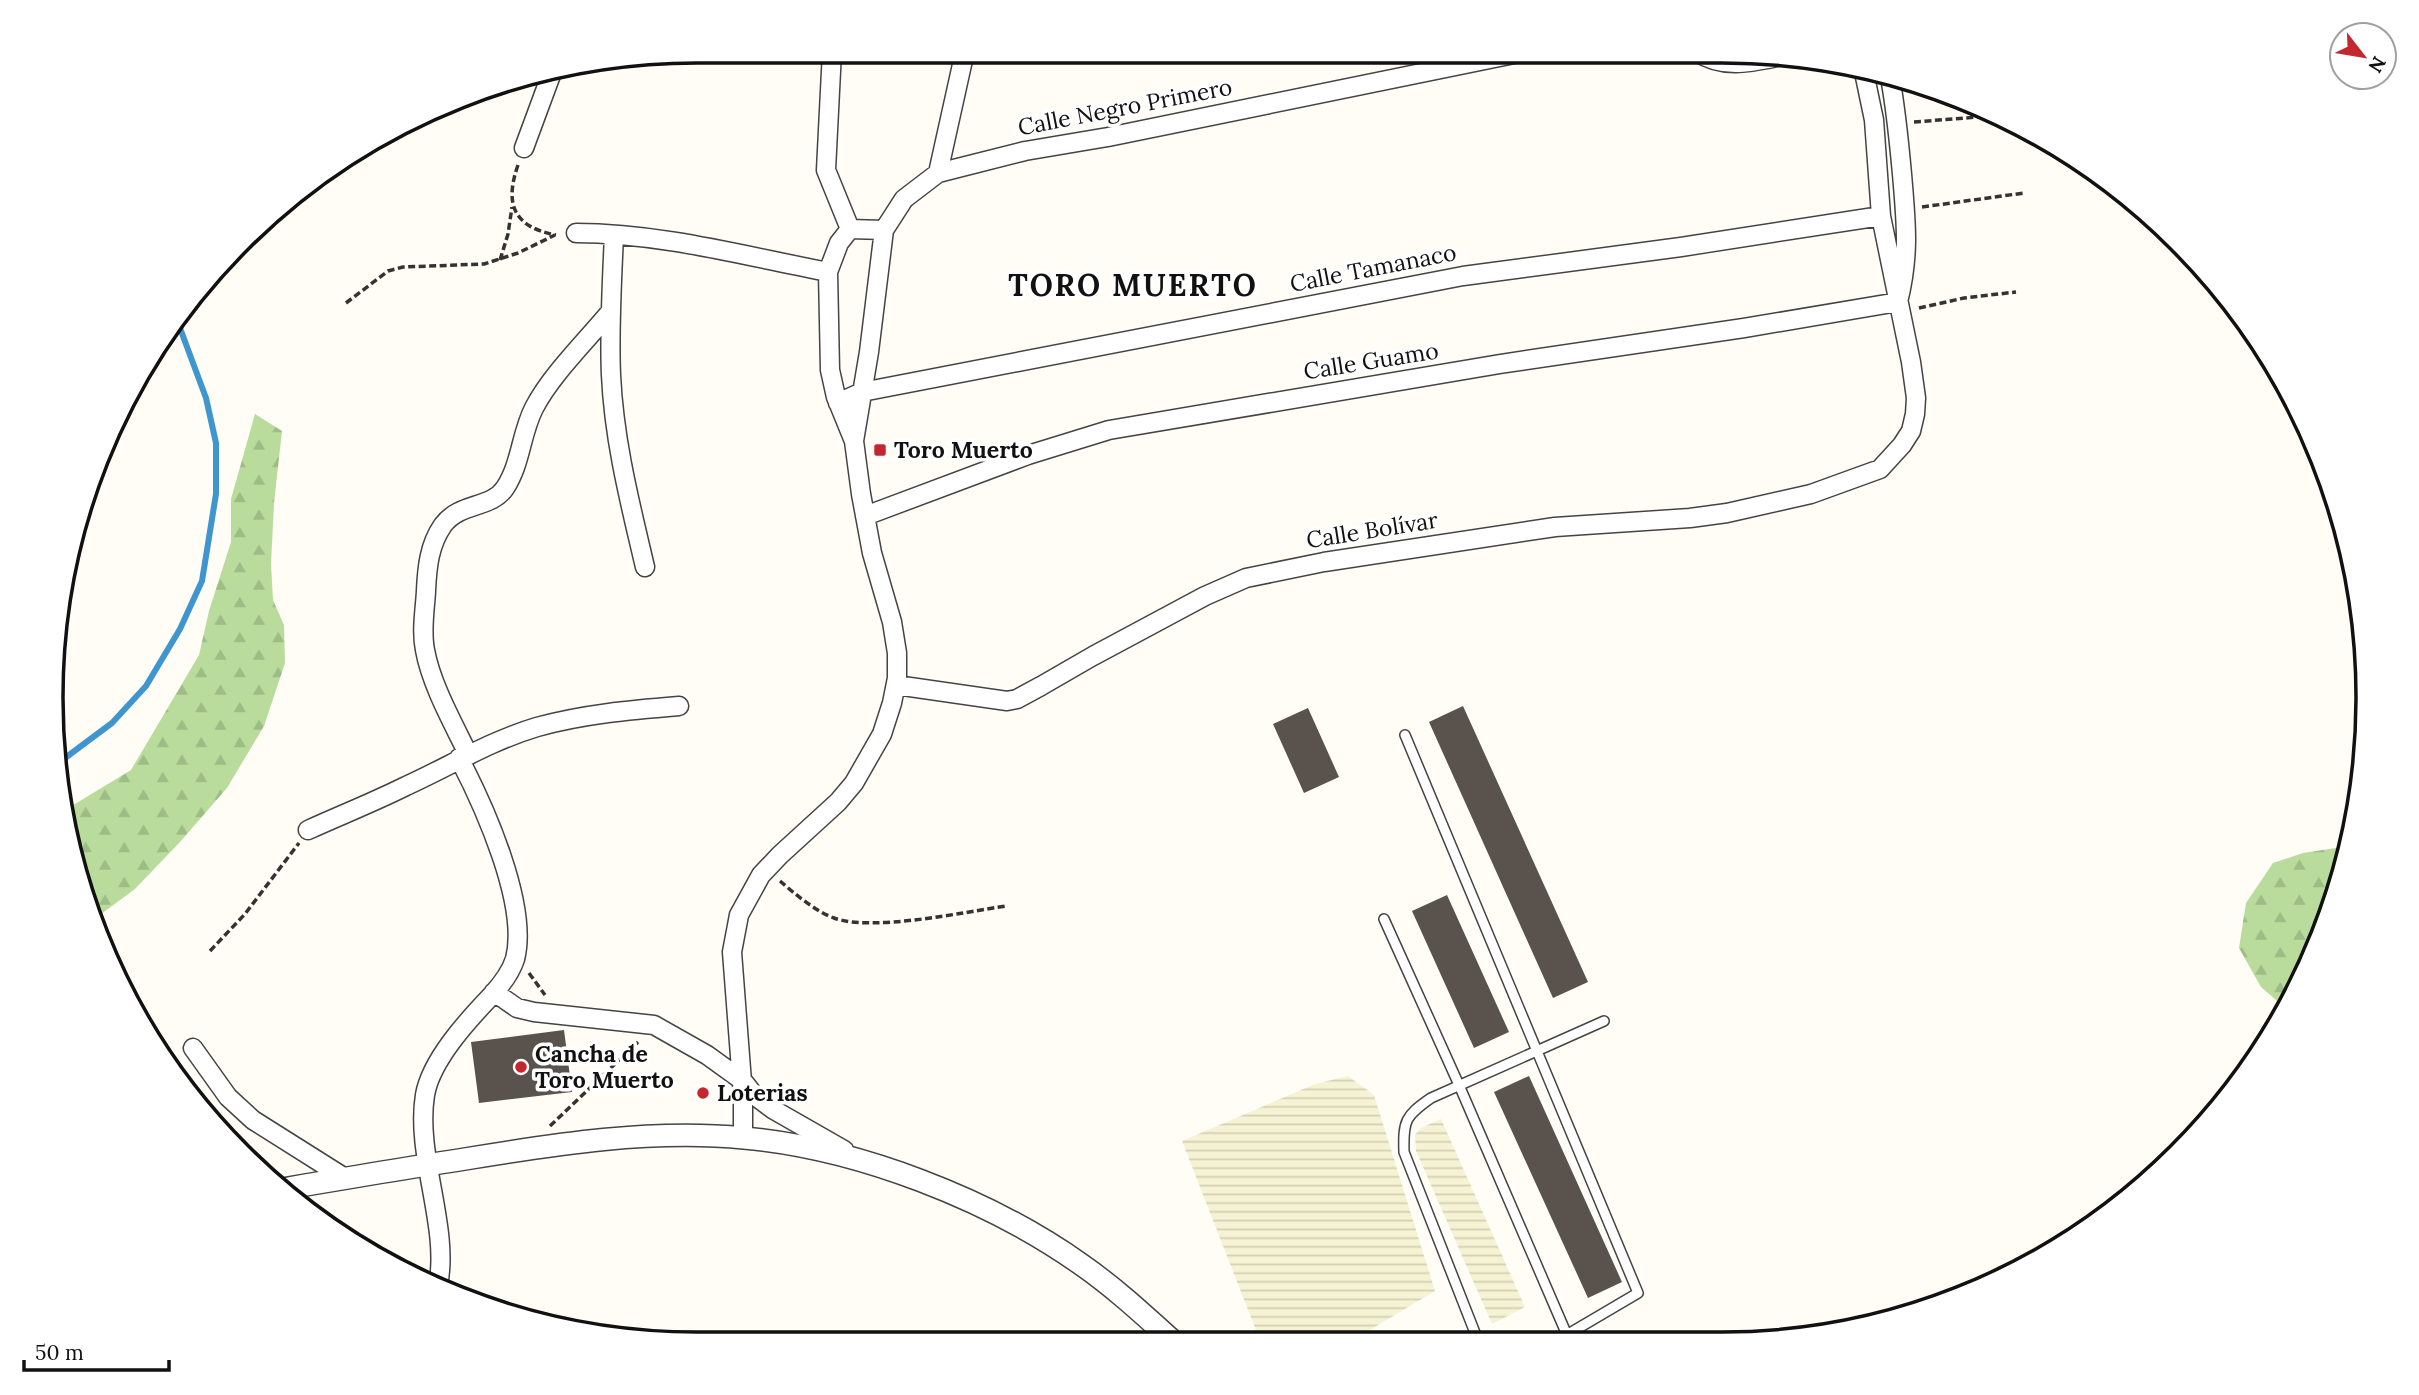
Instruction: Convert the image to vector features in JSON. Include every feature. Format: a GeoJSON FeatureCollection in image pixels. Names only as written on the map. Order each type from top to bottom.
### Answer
{"type":"FeatureCollection","features":[{"type":"Feature","properties":{"kind":"street"},"geometry":{"type":"LineString","coordinates":[[831,63],[825,170],[850,229]]}},
{"type":"Feature","properties":{"kind":"street"},"geometry":{"type":"LineString","coordinates":[[938,173],[962,63]]}},
{"type":"Feature","properties":{"kind":"street","name":"Calle Negro Primero"},"geometry":{"type":"LineString","coordinates":[[884,230],[904,199],[938,173],[1025,151],[1108,137],[1430,63]]}},
{"type":"Feature","properties":{"kind":"street"},"geometry":{"type":"LineString","coordinates":[[1866,80],[1874,120],[1881,216],[1899,307]]}},
{"type":"Feature","properties":{"kind":"street"},"geometry":{"type":"LineString","coordinates":[[524,148],[549,81]]}},
{"type":"Feature","properties":{"kind":"street"},"geometry":{"type":"LineString","coordinates":[[1892,87],[1898,123],[1908,245],[1899,307]]}},
{"type":"Feature","properties":{"kind":"street"},"geometry":{"type":"LineString","coordinates":[[1878,177],[1902,173]]}},
{"type":"Feature","properties":{"kind":"street","name":"Calle Tamanaco"},"geometry":{"type":"LineString","coordinates":[[838,403],[862,392],[1462,276],[1681,247],[1881,216]]}},
{"type":"Feature","properties":{"kind":"street"},"geometry":{"type":"LineString","coordinates":[[850,229],[884,230],[869,352],[854,441]]}},
{"type":"Feature","properties":{"kind":"street"},"geometry":{"type":"LineString","coordinates":[[743,1138],[743,1082],[732,952],[739,915],[767,869],[838,802],[854,783],[882,734],[896,685],[896,643],[865,516],[854,441],[838,403],[830,370],[828,272],[839,243],[850,229]]}},
{"type":"Feature","properties":{"kind":"street"},"geometry":{"type":"LineString","coordinates":[[576,233],[614,235],[709,248],[828,272]]}},
{"type":"Feature","properties":{"kind":"street"},"geometry":{"type":"LineString","coordinates":[[614,235],[611,375],[620,452],[645,567]]}},
{"type":"Feature","properties":{"kind":"street","name":"Calle Bolívar"},"geometry":{"type":"LineString","coordinates":[[896,685],[1007,701],[1017,699],[1205,596],[1246,578],[1324,562],[1555,527],[1727,513],[1811,494],[1880,470],[1902,445],[1911,430],[1915,414],[1911,362],[1899,307]]}},
{"type":"Feature","properties":{"kind":"street","name":"Calle Guamo"},"geometry":{"type":"LineString","coordinates":[[865,516],[1028,455],[1109,430],[1486,366],[1899,307]]}},
{"type":"Feature","properties":{"kind":"street"},"geometry":{"type":"LineString","coordinates":[[440,1277],[440,1247],[428,1165],[425,1095],[430,1080],[452,1042],[508,975],[515,960],[517,939],[515,914],[500,848],[425,650],[426,578],[433,542],[443,524],[454,513],[499,496],[504,490],[516,464],[533,409],[555,377],[611,311]]}},
{"type":"Feature","properties":{"kind":"street"},"geometry":{"type":"LineString","coordinates":[[308,830],[406,787],[464,756],[534,728],[571,718],[679,706]]}},
{"type":"Feature","properties":{"kind":"street"},"geometry":{"type":"LineString","coordinates":[[494,992],[517,1008],[654,1025],[697,1048],[743,1082],[754,1095],[800,1127],[890,1171]]}},
{"type":"Feature","properties":{"kind":"street"},"geometry":{"type":"LineString","coordinates":[[193,1048],[228,1097],[253,1120],[345,1178]]}},
{"type":"Feature","properties":{"kind":"street"},"geometry":{"type":"LineString","coordinates":[[294,1187],[595,1140],[743,1138],[831,1153],[890,1171],[967,1200],[1052,1245],[1104,1280],[1163,1332]]}},
{"type":"Feature","properties":{"kind":"lane"},"geometry":{"type":"LineString","coordinates":[[1405,734],[1638,1293],[1572,1332]]}},
{"type":"Feature","properties":{"kind":"lane"},"geometry":{"type":"LineString","coordinates":[[1384,919],[1566,1332]]}},
{"type":"Feature","properties":{"kind":"lane"},"geometry":{"type":"LineString","coordinates":[[1475,1332],[1404,1153],[1403,1129],[1412,1111],[1431,1098],[1604,1021]]}},
{"type":"Feature","properties":{"kind":"path"},"geometry":{"type":"LineString","coordinates":[[1898,123],[1977,117]]}},
{"type":"Feature","properties":{"kind":"path"},"geometry":{"type":"LineString","coordinates":[[500,260],[508,234],[516,173],[524,148]]}},
{"type":"Feature","properties":{"kind":"path"},"geometry":{"type":"LineString","coordinates":[[1906,209],[2024,193]]}},
{"type":"Feature","properties":{"kind":"path"},"geometry":{"type":"LineString","coordinates":[[513,201],[515,212],[521,221],[529,227],[555,235]]}},
{"type":"Feature","properties":{"kind":"path"},"geometry":{"type":"LineString","coordinates":[[346,303],[388,271],[403,267],[484,264],[500,260],[555,235],[576,233]]}},
{"type":"Feature","properties":{"kind":"path"},"geometry":{"type":"LineString","coordinates":[[1899,307],[2016,292]]}},
{"type":"Feature","properties":{"kind":"path"},"geometry":{"type":"LineString","coordinates":[[210,951],[252,906],[308,830]]}},
{"type":"Feature","properties":{"kind":"path"},"geometry":{"type":"LineString","coordinates":[[767,869],[821,912],[852,922],[875,923],[1006,906]]}},
{"type":"Feature","properties":{"kind":"path"},"geometry":{"type":"LineString","coordinates":[[517,939],[530,974],[545,995],[567,1015]]}},
{"type":"Feature","properties":{"kind":"path"},"geometry":{"type":"LineString","coordinates":[[548,1127],[654,1025]]}},
{"type":"Feature","properties":{"kind":"shaded area"},"geometry":{"type":"Polygon","coordinates":[[[1348,1076],[1374,1095],[1435,1291],[1366,1332],[1257,1332],[1182,1141],[1315,1084],[1348,1076]]]}},
{"type":"Feature","properties":{"kind":"shaded area"},"geometry":{"type":"Polygon","coordinates":[[[1441,1119],[1525,1307],[1492,1324],[1416,1151],[1415,1135],[1421,1128],[1441,1119]]]}},
{"type":"Feature","properties":{"kind":"green space"},"geometry":{"type":"Polygon","coordinates":[[[255,414],[282,431],[271,564],[273,600],[284,625],[285,663],[264,726],[227,788],[135,889],[102,914],[85,862],[72,805],[131,770],[199,655],[209,611],[231,542],[231,499],[255,414]]]}},
{"type":"Feature","properties":{"kind":"green space"},"geometry":{"type":"Polygon","coordinates":[[[2337,848],[2308,940],[2278,1002],[2261,987],[2239,948],[2246,903],[2273,863],[2303,853],[2337,848]]]}},
{"type":"Feature","properties":{"kind":"building"},"geometry":{"type":"Polygon","coordinates":[[[1463,706],[1588,982],[1553,998],[1429,722],[1463,706]]]}},
{"type":"Feature","properties":{"kind":"building"},"geometry":{"type":"Polygon","coordinates":[[[1308,708],[1339,777],[1304,793],[1273,724],[1308,708]]]}},
{"type":"Feature","properties":{"kind":"building"},"geometry":{"type":"Polygon","coordinates":[[[1447,895],[1509,1032],[1474,1048],[1412,911],[1447,895]]]}},
{"type":"Feature","properties":{"kind":"building","name":"Cancha de Toro Muerto"},"geometry":{"type":"Polygon","coordinates":[[[564,1030],[572,1092],[479,1103],[471,1042],[564,1030]]]}},
{"type":"Feature","properties":{"kind":"building"},"geometry":{"type":"Polygon","coordinates":[[[1529,1076],[1622,1282],[1588,1298],[1494,1092],[1529,1076]]]}},
{"type":"Feature","properties":{"kind":"waterway"},"geometry":{"type":"LineString","coordinates":[[66,757],[112,723],[146,686],[180,629],[202,581],[216,494],[216,443],[206,398],[181,330]]}},
{"type":"Feature","properties":{"kind":"place","name":"Toro Muerto"},"geometry":{"type":"Point","coordinates":[880,450]}},
{"type":"Feature","properties":{"kind":"place","name":"Cancha de Toro Muerto"},"geometry":{"type":"Point","coordinates":[521,1067]}},
{"type":"Feature","properties":{"kind":"place","name":"Loterias"},"geometry":{"type":"Point","coordinates":[703,1093]}},
{"type":"Feature","properties":{"kind":"district","name":"TORO MUERTO"},"geometry":{"type":"Point","coordinates":[1133,286]}}]}
